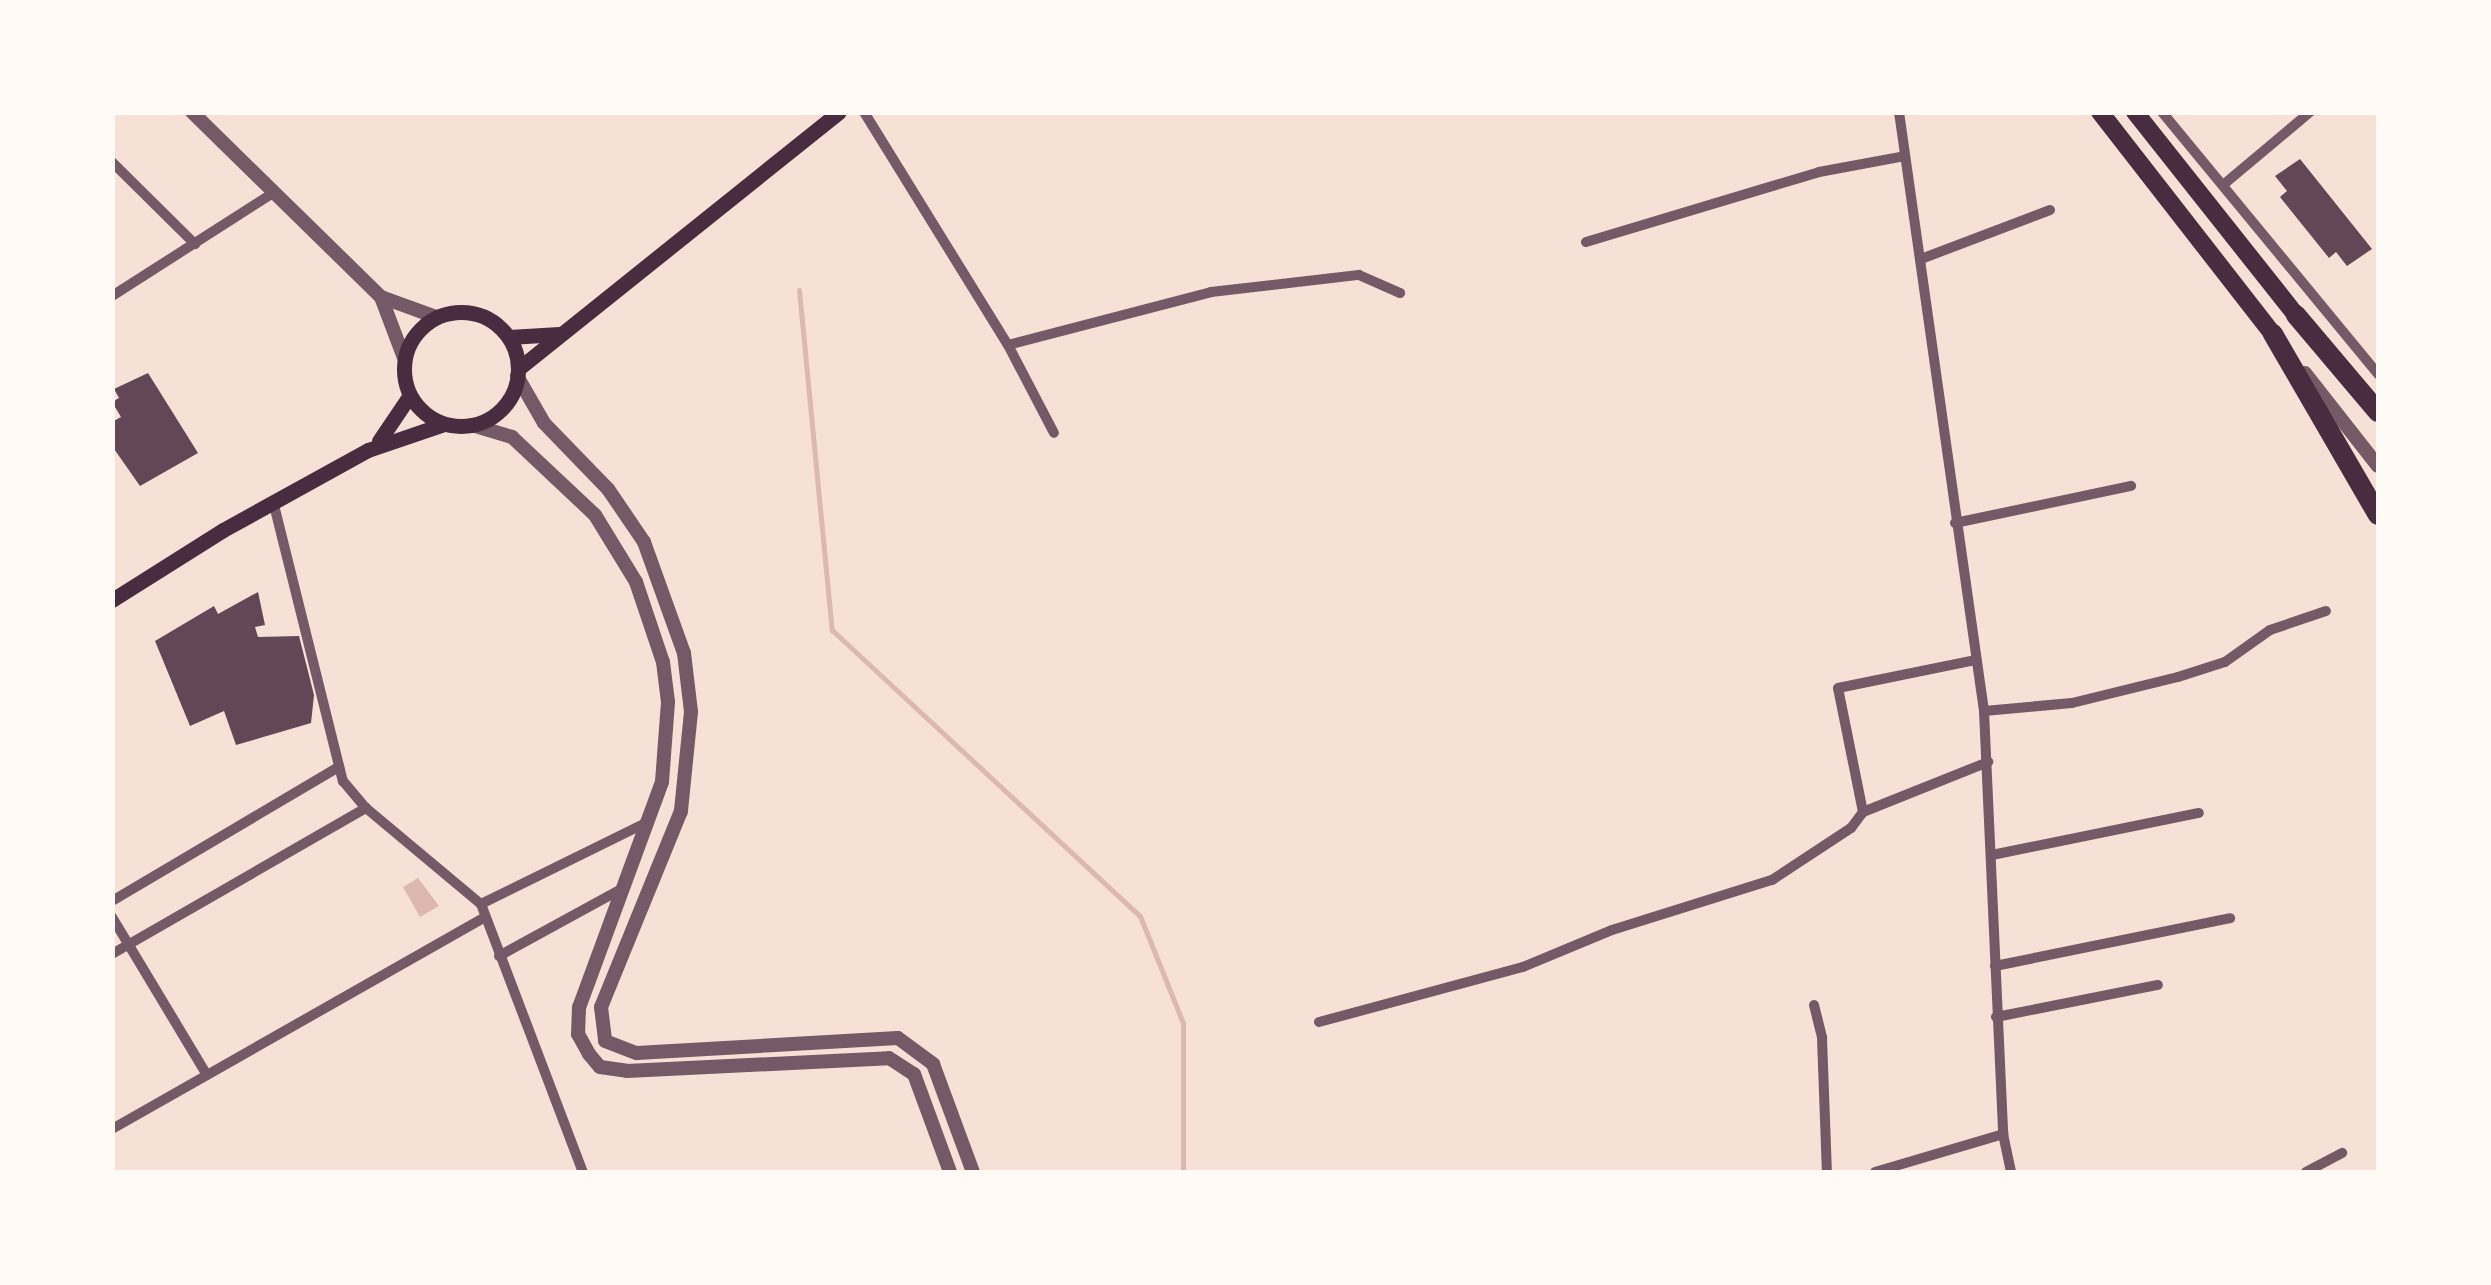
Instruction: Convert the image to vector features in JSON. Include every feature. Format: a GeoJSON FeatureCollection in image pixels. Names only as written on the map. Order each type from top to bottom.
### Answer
{"type":"FeatureCollection","features":[{"type":"Feature","properties":{"kind":"highway"},"geometry":{"type":"LineString","coordinates":[[2296,315],[2378,412]]}},
{"type":"Feature","properties":{"kind":"highway"},"geometry":{"type":"LineString","coordinates":[[2273,334],[2378,515]]}},
{"type":"Feature","properties":{"kind":"main road"},"geometry":{"type":"LineString","coordinates":[[112,600],[273,501],[368,450],[444,424],[472,425],[506,403],[518,373],[839,112]]}},
{"type":"Feature","properties":{"kind":"main road"},"geometry":{"type":"LineString","coordinates":[[2100,112],[2273,334]]}},
{"type":"Feature","properties":{"kind":"main road"},"geometry":{"type":"LineString","coordinates":[[2135,112],[2296,315]]}},
{"type":"Feature","properties":{"kind":"main road"},"geometry":{"type":"LineString","coordinates":[[368,450],[394,426],[410,395],[404,358],[415,334],[436,316],[476,313],[508,337],[518,373]]}},
{"type":"Feature","properties":{"kind":"main road"},"geometry":{"type":"LineString","coordinates":[[508,337],[568,332]]}},
{"type":"Feature","properties":{"kind":"main road"},"geometry":{"type":"LineString","coordinates":[[410,395],[444,424]]}},
{"type":"Feature","properties":{"kind":"street"},"geometry":{"type":"LineString","coordinates":[[192,112],[381,297],[436,316]]}},
{"type":"Feature","properties":{"kind":"street"},"geometry":{"type":"LineString","coordinates":[[864,112],[1008,345],[1054,433]]}},
{"type":"Feature","properties":{"kind":"street"},"geometry":{"type":"LineString","coordinates":[[1899,112],[1984,711],[1996,1016],[2003,1134],[2011,1172]]}},
{"type":"Feature","properties":{"kind":"street"},"geometry":{"type":"LineString","coordinates":[[2162,112],[2378,374]]}},
{"type":"Feature","properties":{"kind":"street"},"geometry":{"type":"LineString","coordinates":[[2223,185],[2310,112]]}},
{"type":"Feature","properties":{"kind":"street"},"geometry":{"type":"LineString","coordinates":[[1586,242],[1818,172],[1905,156]]}},
{"type":"Feature","properties":{"kind":"street"},"geometry":{"type":"LineString","coordinates":[[112,162],[194,244]]}},
{"type":"Feature","properties":{"kind":"street"},"geometry":{"type":"LineString","coordinates":[[112,296],[274,193]]}},
{"type":"Feature","properties":{"kind":"street"},"geometry":{"type":"LineString","coordinates":[[1921,259],[2050,210]]}},
{"type":"Feature","properties":{"kind":"street"},"geometry":{"type":"LineString","coordinates":[[1008,345],[1210,292],[1359,275],[1400,293]]}},
{"type":"Feature","properties":{"kind":"street"},"geometry":{"type":"LineString","coordinates":[[381,297],[404,358]]}},
{"type":"Feature","properties":{"kind":"street"},"geometry":{"type":"LineString","coordinates":[[2296,315],[2378,424]]}},
{"type":"Feature","properties":{"kind":"street"},"geometry":{"type":"LineString","coordinates":[[2273,334],[2378,466]]}},
{"type":"Feature","properties":{"kind":"street"},"geometry":{"type":"LineString","coordinates":[[518,373],[544,423],[608,489],[644,542],[684,654],[691,712],[681,810],[600,1007],[605,1042],[638,1052],[898,1038],[933,1064],[973,1172]]}},
{"type":"Feature","properties":{"kind":"street"},"geometry":{"type":"LineString","coordinates":[[472,425],[512,437],[549,467],[595,515],[636,582],[668,702],[654,819],[580,1007],[578,1034],[600,1067],[627,1072],[889,1058],[914,1074],[950,1172]]}},
{"type":"Feature","properties":{"kind":"street"},"geometry":{"type":"LineString","coordinates":[[1955,524],[2131,486]]}},
{"type":"Feature","properties":{"kind":"street"},"geometry":{"type":"LineString","coordinates":[[273,501],[340,767],[366,808],[481,904],[583,1172]]}},
{"type":"Feature","properties":{"kind":"street"},"geometry":{"type":"LineString","coordinates":[[1984,711],[2072,703],[2178,678],[2225,662],[2270,630],[2326,611]]}},
{"type":"Feature","properties":{"kind":"street"},"geometry":{"type":"LineString","coordinates":[[1863,812],[1838,688],[1976,660]]}},
{"type":"Feature","properties":{"kind":"street"},"geometry":{"type":"LineString","coordinates":[[1319,1022],[1523,967],[1612,930],[1772,880],[1851,828],[1863,812],[1988,762]]}},
{"type":"Feature","properties":{"kind":"street"},"geometry":{"type":"LineString","coordinates":[[112,900],[340,767]]}},
{"type":"Feature","properties":{"kind":"street"},"geometry":{"type":"LineString","coordinates":[[112,954],[366,808]]}},
{"type":"Feature","properties":{"kind":"street"},"geometry":{"type":"LineString","coordinates":[[1992,855],[2199,813]]}},
{"type":"Feature","properties":{"kind":"street"},"geometry":{"type":"LineString","coordinates":[[481,904],[654,819]]}},
{"type":"Feature","properties":{"kind":"street"},"geometry":{"type":"LineString","coordinates":[[499,956],[628,886]]}},
{"type":"Feature","properties":{"kind":"street"},"geometry":{"type":"LineString","coordinates":[[112,917],[206,1075]]}},
{"type":"Feature","properties":{"kind":"street"},"geometry":{"type":"LineString","coordinates":[[112,1129],[485,918]]}},
{"type":"Feature","properties":{"kind":"street"},"geometry":{"type":"LineString","coordinates":[[1995,966],[2230,918]]}},
{"type":"Feature","properties":{"kind":"street"},"geometry":{"type":"LineString","coordinates":[[1996,1016],[2158,985]]}},
{"type":"Feature","properties":{"kind":"street"},"geometry":{"type":"LineString","coordinates":[[1814,1004],[1822,1038],[1826,1172]]}},
{"type":"Feature","properties":{"kind":"street"},"geometry":{"type":"LineString","coordinates":[[1875,1172],[2003,1134]]}},
{"type":"Feature","properties":{"kind":"street"},"geometry":{"type":"LineString","coordinates":[[2314,1171],[2342,1152]]}},
{"type":"Feature","properties":{"kind":"shaded area"},"geometry":{"type":"Polygon","coordinates":[[[418,878],[439,906],[420,917],[403,887],[418,878]]]}},
{"type":"Feature","properties":{"kind":"building"},"geometry":{"type":"Polygon","coordinates":[[[2300,159],[2372,249],[2347,266],[2336,252],[2329,258],[2280,197],[2287,191],[2275,176],[2300,159]]]}},
{"type":"Feature","properties":{"kind":"building"},"geometry":{"type":"Polygon","coordinates":[[[148,373],[198,453],[140,486],[112,446],[112,422],[121,417],[112,402],[119,398],[114,389],[148,373]]]}},
{"type":"Feature","properties":{"kind":"building"},"geometry":{"type":"Polygon","coordinates":[[[258,592],[265,625],[255,627],[258,637],[299,636],[314,695],[311,723],[236,745],[224,711],[190,726],[155,641],[214,606],[218,614],[258,592]]]}},
{"type":"Feature","properties":{"kind":"waterway"},"geometry":{"type":"LineString","coordinates":[[799,290],[832,630],[1140,916],[1183,1023],[1183,1172]]}}]}
